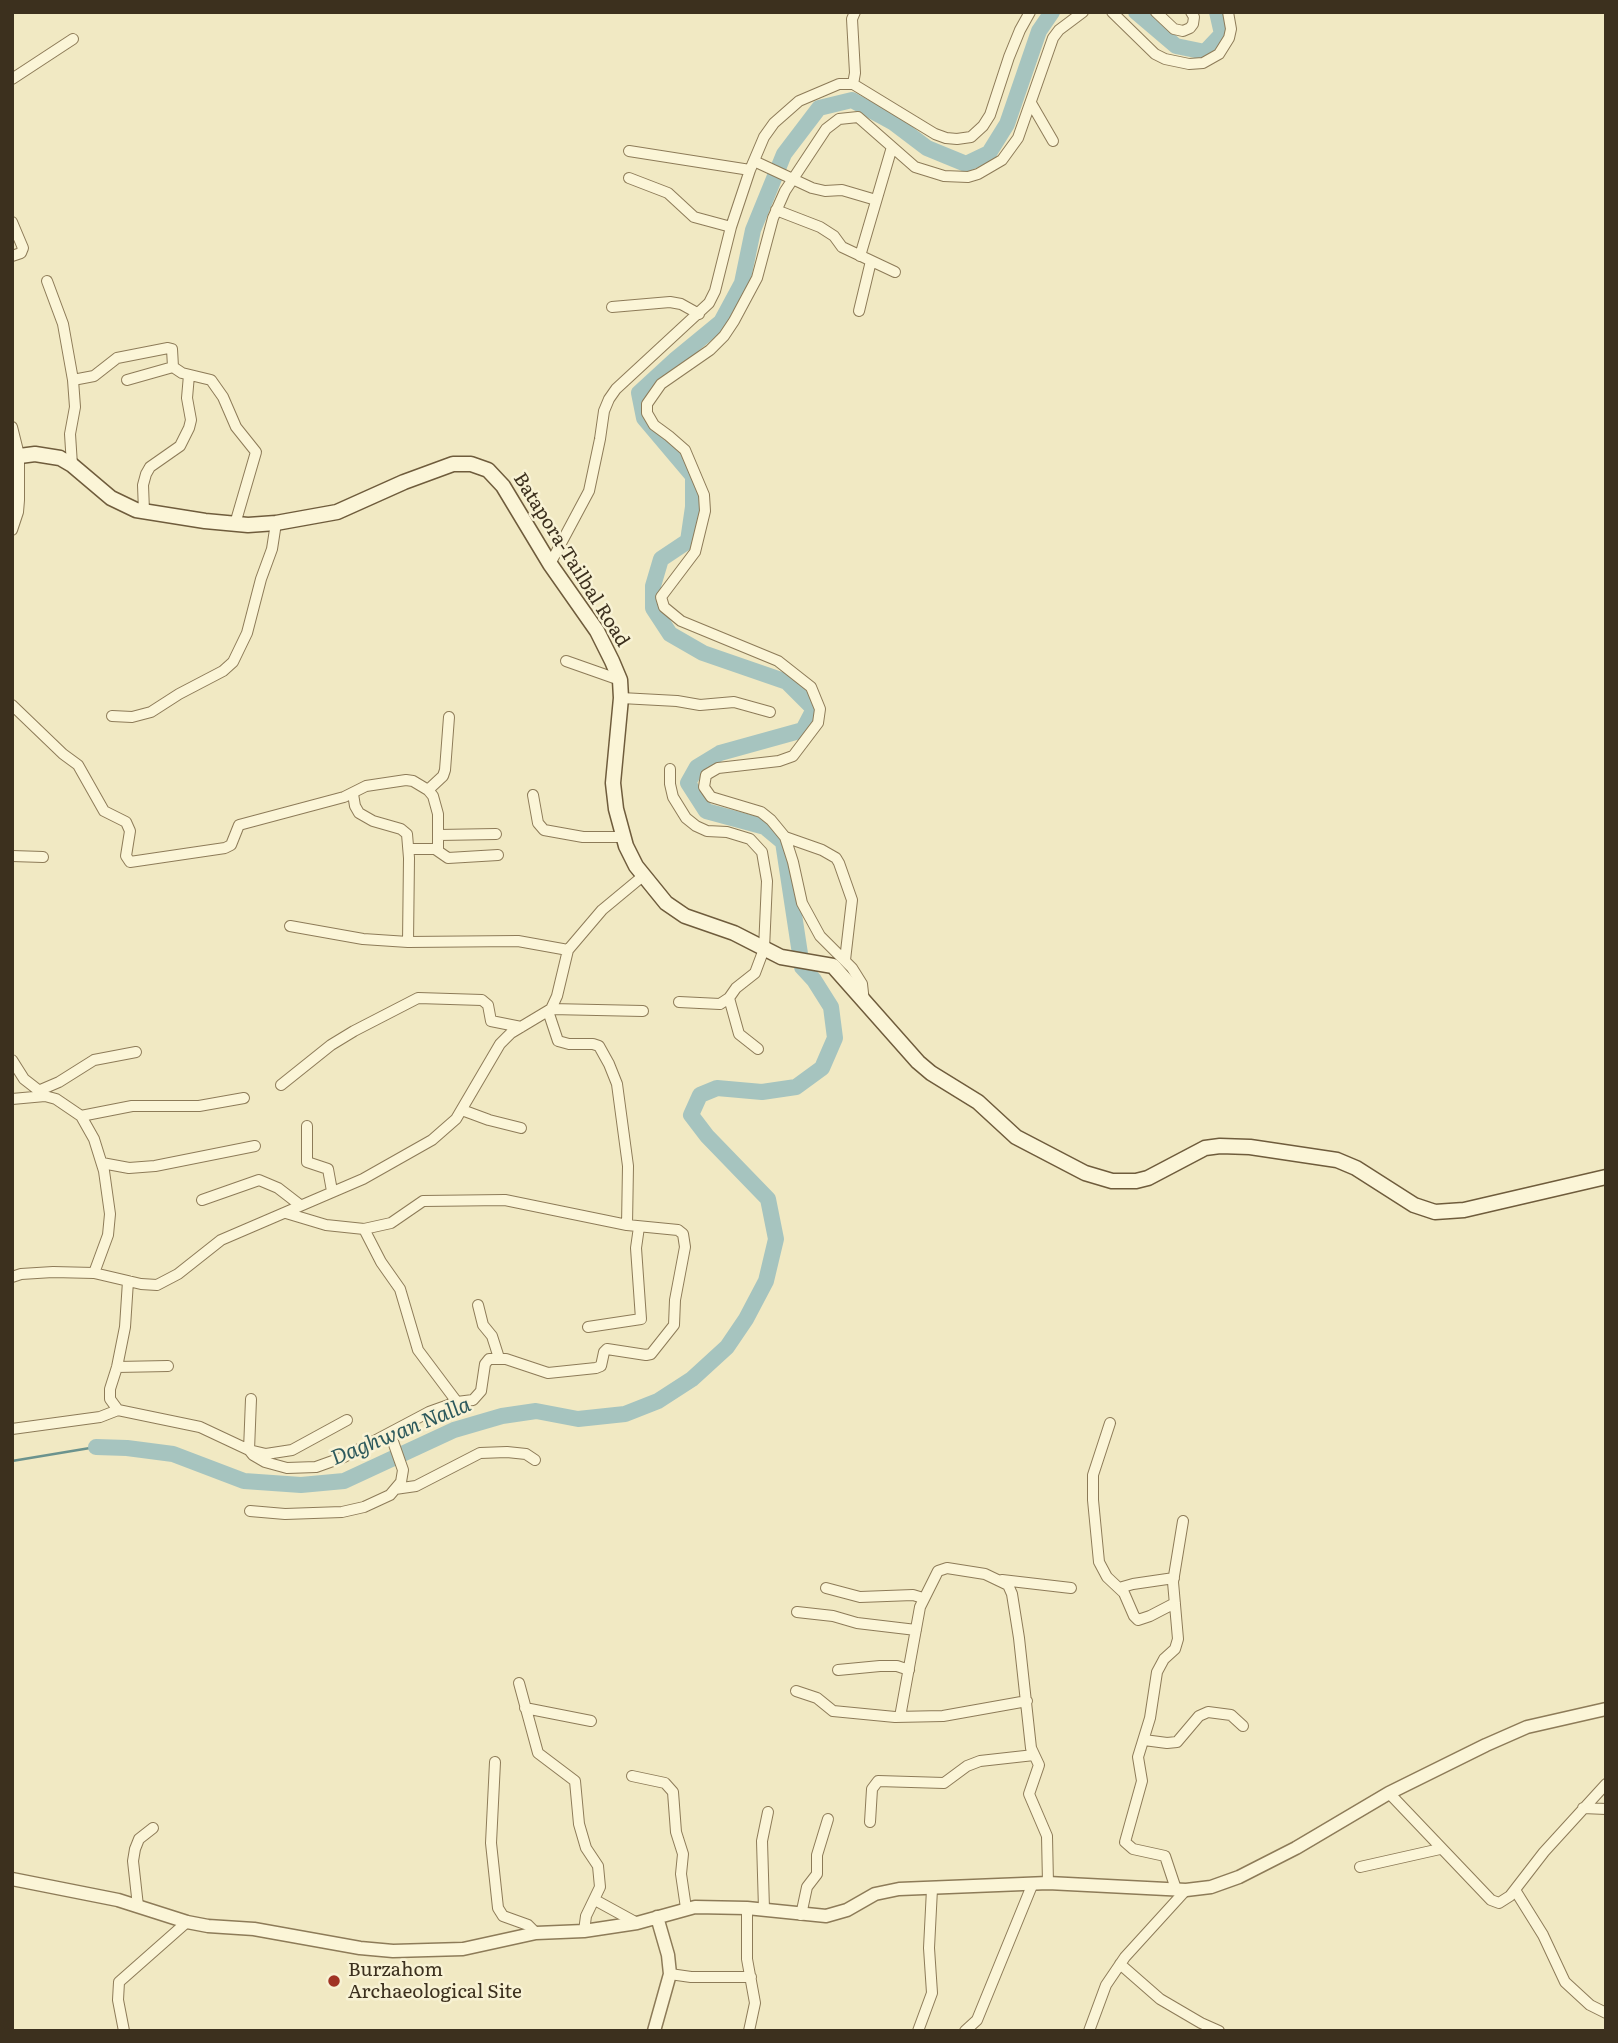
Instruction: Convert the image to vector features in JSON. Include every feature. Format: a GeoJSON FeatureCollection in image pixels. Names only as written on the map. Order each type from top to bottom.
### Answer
{"type":"FeatureCollection","features":[{"type":"Feature","properties":{"kind":"main road","name":"Batapora-Tailbal Road"},"geometry":{"type":"LineString","coordinates":[[15,456],[48,455],[72,465],[122,505],[144,511],[235,524],[276,523],[337,512],[443,467],[471,464],[488,470],[503,486],[550,564],[597,631],[620,680],[621,698],[613,783],[616,809],[623,837],[643,876],[666,903],[699,922],[734,933],[781,957],[833,966],[918,1062],[978,1102],[1016,1137],[1071,1167],[1112,1181],[1126,1182],[1148,1178],[1205,1148],[1250,1147],[1337,1160],[1356,1168],[1414,1205],[1436,1212],[1464,1210],[1606,1177]]}},
{"type":"Feature","properties":{"kind":"street"},"geometry":{"type":"LineString","coordinates":[[853,84],[855,73],[852,19],[855,12]]}},
{"type":"Feature","properties":{"kind":"street"},"geometry":{"type":"LineString","coordinates":[[550,564],[589,491],[608,399],[709,303],[715,291],[730,227],[752,166],[764,137],[774,123],[799,101],[839,84],[853,84],[935,134],[957,139],[971,136],[990,115],[1009,57],[1030,12]]}},
{"type":"Feature","properties":{"kind":"street"},"geometry":{"type":"LineString","coordinates":[[864,1003],[862,985],[845,960],[820,936],[802,903],[785,837],[761,812],[711,797],[704,787],[704,780],[711,771],[718,768],[779,761],[793,755],[818,723],[820,709],[817,696],[811,687],[778,661],[681,621],[664,607],[661,597],[695,552],[705,511],[704,495],[685,450],[654,425],[647,413],[647,404],[662,384],[710,350],[734,321],[757,278],[776,210],[789,177],[821,135],[839,119],[858,117],[915,167],[925,172],[958,177],[978,174],[1002,160],[1018,138],[1053,37],[1083,12]]}},
{"type":"Feature","properties":{"kind":"street"},"geometry":{"type":"LineString","coordinates":[[1112,12],[1154,54],[1189,64],[1203,63],[1219,54],[1231,29],[1228,12]]}},
{"type":"Feature","properties":{"kind":"street"},"geometry":{"type":"LineString","coordinates":[[1156,12],[1174,29],[1183,31],[1193,24],[1194,17],[1191,12]]}},
{"type":"Feature","properties":{"kind":"street"},"geometry":{"type":"LineString","coordinates":[[12,79],[73,39]]}},
{"type":"Feature","properties":{"kind":"street"},"geometry":{"type":"LineString","coordinates":[[1031,103],[1053,141]]}},
{"type":"Feature","properties":{"kind":"street"},"geometry":{"type":"LineString","coordinates":[[860,256],[892,147]]}},
{"type":"Feature","properties":{"kind":"street"},"geometry":{"type":"LineString","coordinates":[[629,151],[752,166],[764,165],[819,190],[842,190],[876,200]]}},
{"type":"Feature","properties":{"kind":"street"},"geometry":{"type":"LineString","coordinates":[[629,178],[668,193],[694,218],[730,227]]}},
{"type":"Feature","properties":{"kind":"street"},"geometry":{"type":"LineString","coordinates":[[776,210],[820,227],[834,236],[839,245],[895,272]]}},
{"type":"Feature","properties":{"kind":"street"},"geometry":{"type":"LineString","coordinates":[[12,222],[23,248],[21,253],[12,256]]}},
{"type":"Feature","properties":{"kind":"street"},"geometry":{"type":"LineString","coordinates":[[859,311],[871,261]]}},
{"type":"Feature","properties":{"kind":"street"},"geometry":{"type":"LineString","coordinates":[[47,281],[63,324],[73,380],[75,407],[70,434],[72,465]]}},
{"type":"Feature","properties":{"kind":"street"},"geometry":{"type":"LineString","coordinates":[[612,307],[670,302],[681,304],[699,314]]}},
{"type":"Feature","properties":{"kind":"street"},"geometry":{"type":"LineString","coordinates":[[73,380],[94,376],[117,358],[168,348],[172,349],[173,368]]}},
{"type":"Feature","properties":{"kind":"street"},"geometry":{"type":"LineString","coordinates":[[127,380],[173,368],[211,380],[223,397],[236,427],[256,452],[235,524]]}},
{"type":"Feature","properties":{"kind":"street"},"geometry":{"type":"LineString","coordinates":[[144,511],[146,474],[150,467],[180,446],[189,428],[189,375]]}},
{"type":"Feature","properties":{"kind":"street"},"geometry":{"type":"LineString","coordinates":[[12,428],[18,512],[12,530]]}},
{"type":"Feature","properties":{"kind":"street"},"geometry":{"type":"LineString","coordinates":[[112,716],[132,717],[151,712],[223,671],[233,662],[247,633],[272,549],[276,523]]}},
{"type":"Feature","properties":{"kind":"street"},"geometry":{"type":"LineString","coordinates":[[566,661],[620,680]]}},
{"type":"Feature","properties":{"kind":"street"},"geometry":{"type":"LineString","coordinates":[[621,698],[700,705],[734,702],[770,712]]}},
{"type":"Feature","properties":{"kind":"street"},"geometry":{"type":"LineString","coordinates":[[12,705],[78,765],[104,811],[126,821],[130,831],[126,856],[130,862],[225,848],[231,845],[239,825],[353,794],[366,786],[406,780],[428,790],[436,804],[438,850],[443,857],[498,855]]}},
{"type":"Feature","properties":{"kind":"street"},"geometry":{"type":"LineString","coordinates":[[428,790],[443,776],[445,770],[449,717]]}},
{"type":"Feature","properties":{"kind":"street"},"geometry":{"type":"LineString","coordinates":[[670,769],[673,797],[686,818],[707,831],[727,832],[750,839],[762,852],[767,881],[764,948],[755,974],[736,988],[729,998],[715,1004],[678,1002]]}},
{"type":"Feature","properties":{"kind":"street"},"geometry":{"type":"LineString","coordinates":[[353,794],[359,813],[373,821],[405,831],[409,849],[408,942]]}},
{"type":"Feature","properties":{"kind":"street"},"geometry":{"type":"LineString","coordinates":[[533,795],[538,823],[544,830],[583,837],[623,837]]}},
{"type":"Feature","properties":{"kind":"street"},"geometry":{"type":"LineString","coordinates":[[439,835],[496,834]]}},
{"type":"Feature","properties":{"kind":"street"},"geometry":{"type":"LineString","coordinates":[[785,837],[822,850],[836,858],[839,863],[852,900],[845,960]]}},
{"type":"Feature","properties":{"kind":"street"},"geometry":{"type":"LineString","coordinates":[[409,849],[438,850]]}},
{"type":"Feature","properties":{"kind":"street"},"geometry":{"type":"LineString","coordinates":[[12,856],[43,857]]}},
{"type":"Feature","properties":{"kind":"street"},"geometry":{"type":"LineString","coordinates":[[627,1225],[630,1177],[622,1110],[613,1074],[599,1046],[558,1041],[550,1010],[557,996],[568,950],[602,910],[643,876]]}},
{"type":"Feature","properties":{"kind":"street"},"geometry":{"type":"LineString","coordinates":[[290,926],[354,937],[408,942],[518,941],[568,950]]}},
{"type":"Feature","properties":{"kind":"street"},"geometry":{"type":"LineString","coordinates":[[729,998],[739,1034],[758,1049]]}},
{"type":"Feature","properties":{"kind":"street"},"geometry":{"type":"LineString","coordinates":[[281,1085],[331,1045],[418,999],[482,1000],[488,1005],[491,1021],[522,1027]]}},
{"type":"Feature","properties":{"kind":"street"},"geometry":{"type":"LineString","coordinates":[[13,1264],[17,1275],[94,1273],[148,1285],[167,1282],[221,1240],[363,1179],[432,1140],[445,1130],[462,1110],[500,1044],[511,1033],[550,1010],[643,1011]]}},
{"type":"Feature","properties":{"kind":"street"},"geometry":{"type":"LineString","coordinates":[[12,1099],[42,1093],[94,1060],[136,1052]]}},
{"type":"Feature","properties":{"kind":"street"},"geometry":{"type":"LineString","coordinates":[[12,1060],[24,1079],[80,1116],[94,1139],[110,1200],[108,1236],[94,1273]]}},
{"type":"Feature","properties":{"kind":"street"},"geometry":{"type":"LineString","coordinates":[[80,1116],[132,1106],[199,1106],[244,1098]]}},
{"type":"Feature","properties":{"kind":"street"},"geometry":{"type":"LineString","coordinates":[[462,1110],[521,1128]]}},
{"type":"Feature","properties":{"kind":"street"},"geometry":{"type":"LineString","coordinates":[[307,1126],[307,1162],[328,1169],[332,1191]]}},
{"type":"Feature","properties":{"kind":"street"},"geometry":{"type":"LineString","coordinates":[[102,1163],[129,1168],[155,1166],[255,1146]]}},
{"type":"Feature","properties":{"kind":"street"},"geometry":{"type":"LineString","coordinates":[[202,1200],[259,1180],[278,1188],[300,1205]]}},
{"type":"Feature","properties":{"kind":"street"},"geometry":{"type":"LineString","coordinates":[[128,1281],[125,1327],[110,1399],[118,1410],[200,1427],[249,1450],[265,1462],[287,1468],[305,1468],[337,1461],[429,1412],[457,1402],[473,1400],[479,1395],[487,1361],[499,1358],[543,1372],[560,1373],[601,1366],[607,1349],[651,1354],[674,1325],[675,1300],[685,1247],[683,1234],[678,1230],[627,1225],[505,1200],[419,1202],[391,1223],[364,1229],[326,1225],[286,1213]]}},
{"type":"Feature","properties":{"kind":"street"},"geometry":{"type":"LineString","coordinates":[[589,1327],[642,1319],[636,1248],[639,1227]]}},
{"type":"Feature","properties":{"kind":"street"},"geometry":{"type":"LineString","coordinates":[[364,1229],[381,1262],[400,1289],[418,1350],[457,1402]]}},
{"type":"Feature","properties":{"kind":"street"},"geometry":{"type":"LineString","coordinates":[[478,1305],[483,1325],[492,1336],[499,1358]]}},
{"type":"Feature","properties":{"kind":"street"},"geometry":{"type":"LineString","coordinates":[[117,1367],[169,1366]]}},
{"type":"Feature","properties":{"kind":"street"},"geometry":{"type":"LineString","coordinates":[[249,1450],[251,1399]]}},
{"type":"Feature","properties":{"kind":"street"},"geometry":{"type":"LineString","coordinates":[[12,1429],[100,1417],[118,1410]]}},
{"type":"Feature","properties":{"kind":"street"},"geometry":{"type":"LineString","coordinates":[[249,1450],[266,1454],[292,1450],[347,1420]]}},
{"type":"Feature","properties":{"kind":"street"},"geometry":{"type":"LineString","coordinates":[[1110,1423],[1093,1475],[1099,1562],[1107,1577],[1124,1593],[1138,1620],[1175,1603]]}},
{"type":"Feature","properties":{"kind":"street"},"geometry":{"type":"LineString","coordinates":[[250,1511],[285,1514],[342,1512],[390,1495],[403,1476],[402,1464],[390,1433]]}},
{"type":"Feature","properties":{"kind":"street"},"geometry":{"type":"LineString","coordinates":[[395,1489],[416,1486],[480,1453],[526,1454],[535,1460]]}},
{"type":"Feature","properties":{"kind":"street"},"geometry":{"type":"LineString","coordinates":[[1181,1889],[1165,1856],[1129,1847],[1125,1842],[1142,1781],[1138,1757],[1150,1718],[1157,1672],[1177,1644],[1174,1578],[1183,1521]]}},
{"type":"Feature","properties":{"kind":"street"},"geometry":{"type":"LineString","coordinates":[[900,1717],[923,1598],[938,1571],[942,1568],[985,1574],[1001,1580],[1071,1588]]}},
{"type":"Feature","properties":{"kind":"street"},"geometry":{"type":"LineString","coordinates":[[1119,1588],[1174,1578]]}},
{"type":"Feature","properties":{"kind":"street"},"geometry":{"type":"LineString","coordinates":[[1001,1580],[1008,1585],[1012,1594],[1030,1741],[1039,1772],[1029,1794],[1047,1836],[1048,1883]]}},
{"type":"Feature","properties":{"kind":"street"},"geometry":{"type":"LineString","coordinates":[[826,1588],[860,1597],[900,1595],[923,1598]]}},
{"type":"Feature","properties":{"kind":"street"},"geometry":{"type":"LineString","coordinates":[[797,1612],[916,1630]]}},
{"type":"Feature","properties":{"kind":"street"},"geometry":{"type":"LineString","coordinates":[[838,1670],[880,1665],[909,1670]]}},
{"type":"Feature","properties":{"kind":"street"},"geometry":{"type":"LineString","coordinates":[[519,1683],[538,1753],[575,1782],[579,1824],[586,1848],[600,1872],[600,1887],[586,1916],[583,1931]]}},
{"type":"Feature","properties":{"kind":"street"},"geometry":{"type":"LineString","coordinates":[[796,1690],[813,1696],[833,1712],[900,1717],[943,1716],[1027,1701]]}},
{"type":"Feature","properties":{"kind":"street"},"geometry":{"type":"LineString","coordinates":[[525,1708],[591,1720]]}},
{"type":"Feature","properties":{"kind":"street"},"geometry":{"type":"LineString","coordinates":[[12,1880],[118,1900],[187,1922],[393,1951],[463,1949],[536,1933],[583,1931],[637,1923],[686,1908],[764,1909],[801,1915],[837,1914],[887,1890],[1033,1883],[1181,1889],[1211,1887],[1239,1877],[1296,1848],[1389,1793],[1486,1745],[1527,1727],[1606,1709]]}},
{"type":"Feature","properties":{"kind":"street"},"geometry":{"type":"LineString","coordinates":[[1144,1740],[1167,1744],[1177,1742],[1199,1716],[1209,1712],[1231,1714],[1243,1726]]}},
{"type":"Feature","properties":{"kind":"street"},"geometry":{"type":"LineString","coordinates":[[870,1822],[873,1785],[878,1780],[944,1783],[967,1766],[979,1761],[1034,1755]]}},
{"type":"Feature","properties":{"kind":"street"},"geometry":{"type":"LineString","coordinates":[[495,1762],[491,1843],[499,1911],[503,1916],[528,1925],[536,1933]]}},
{"type":"Feature","properties":{"kind":"street"},"geometry":{"type":"LineString","coordinates":[[632,1776],[665,1783],[673,1793],[676,1832],[684,1854],[681,1874],[686,1908]]}},
{"type":"Feature","properties":{"kind":"street"},"geometry":{"type":"LineString","coordinates":[[1389,1793],[1440,1849],[1494,1902],[1504,1901],[1515,1890],[1544,1852],[1606,1784]]}},
{"type":"Feature","properties":{"kind":"street"},"geometry":{"type":"LineString","coordinates":[[1583,1808],[1606,1810]]}},
{"type":"Feature","properties":{"kind":"street"},"geometry":{"type":"LineString","coordinates":[[764,1909],[762,1841],[768,1812]]}},
{"type":"Feature","properties":{"kind":"street"},"geometry":{"type":"LineString","coordinates":[[801,1915],[807,1887],[817,1874],[817,1855],[828,1819]]}},
{"type":"Feature","properties":{"kind":"street"},"geometry":{"type":"LineString","coordinates":[[138,1906],[133,1861],[135,1849],[139,1839],[153,1828]]}},
{"type":"Feature","properties":{"kind":"street"},"geometry":{"type":"LineString","coordinates":[[1360,1867],[1440,1849]]}},
{"type":"Feature","properties":{"kind":"street"},"geometry":{"type":"LineString","coordinates":[[965,2031],[976,2020],[1033,1883]]}},
{"type":"Feature","properties":{"kind":"street"},"geometry":{"type":"LineString","coordinates":[[918,2031],[932,1993],[929,1948],[932,1889]]}},
{"type":"Feature","properties":{"kind":"street"},"geometry":{"type":"LineString","coordinates":[[1089,2031],[1106,1985],[1181,1889]]}},
{"type":"Feature","properties":{"kind":"street"},"geometry":{"type":"LineString","coordinates":[[1515,1890],[1543,1935],[1565,1982],[1590,2005],[1606,2013]]}},
{"type":"Feature","properties":{"kind":"street"},"geometry":{"type":"LineString","coordinates":[[595,1900],[637,1923]]}},
{"type":"Feature","properties":{"kind":"street"},"geometry":{"type":"LineString","coordinates":[[747,1908],[747,1959],[755,2003],[749,2031]]}},
{"type":"Feature","properties":{"kind":"street"},"geometry":{"type":"LineString","coordinates":[[654,2031],[670,1974],[668,1955],[657,1917]]}},
{"type":"Feature","properties":{"kind":"street"},"geometry":{"type":"LineString","coordinates":[[124,2031],[118,2000],[119,1982],[187,1922]]}},
{"type":"Feature","properties":{"kind":"street"},"geometry":{"type":"LineString","coordinates":[[1120,1964],[1160,1999],[1219,2031]]}},
{"type":"Feature","properties":{"kind":"street"},"geometry":{"type":"LineString","coordinates":[[670,1974],[691,1977],[751,1977]]}},
{"type":"Feature","properties":{"kind":"waterway","name":"Daghwan Nalla"},"geometry":{"type":"LineString","coordinates":[[96,1447],[173,1454],[244,1481],[301,1485],[344,1481],[454,1430],[502,1416],[536,1411],[578,1419],[625,1414],[658,1401],[692,1379],[727,1347],[746,1319],[766,1281],[776,1239],[768,1199],[707,1136],[691,1115],[700,1095],[717,1088],[762,1092],[796,1087],[822,1068],[835,1038],[831,1007],[802,967],[783,842],[765,827],[706,811],[688,783],[697,767],[720,753],[803,730],[814,709],[787,682],[703,653],[670,634],[653,608],[653,586],[661,559],[688,541],[693,507],[693,476],[644,418],[639,393],[721,322],[742,283],[753,230],[784,154],[819,108],[852,100],[894,123],[927,148],[966,164],[989,153],[1007,124],[1039,31],[1052,12]]}},
{"type":"Feature","properties":{"kind":"waterway","name":"Daghwan Nalla"},"geometry":{"type":"LineString","coordinates":[[1136,12],[1176,46],[1205,52],[1222,34],[1217,12]]}},
{"type":"Feature","properties":{"kind":"waterway","name":"Daghwan Nalla"},"geometry":{"type":"LineString","coordinates":[[12,1461],[96,1447]]}},
{"type":"Feature","properties":{"kind":"place","name":"Burzahom Archaeological Site"},"geometry":{"type":"Point","coordinates":[334,1981]}}]}
